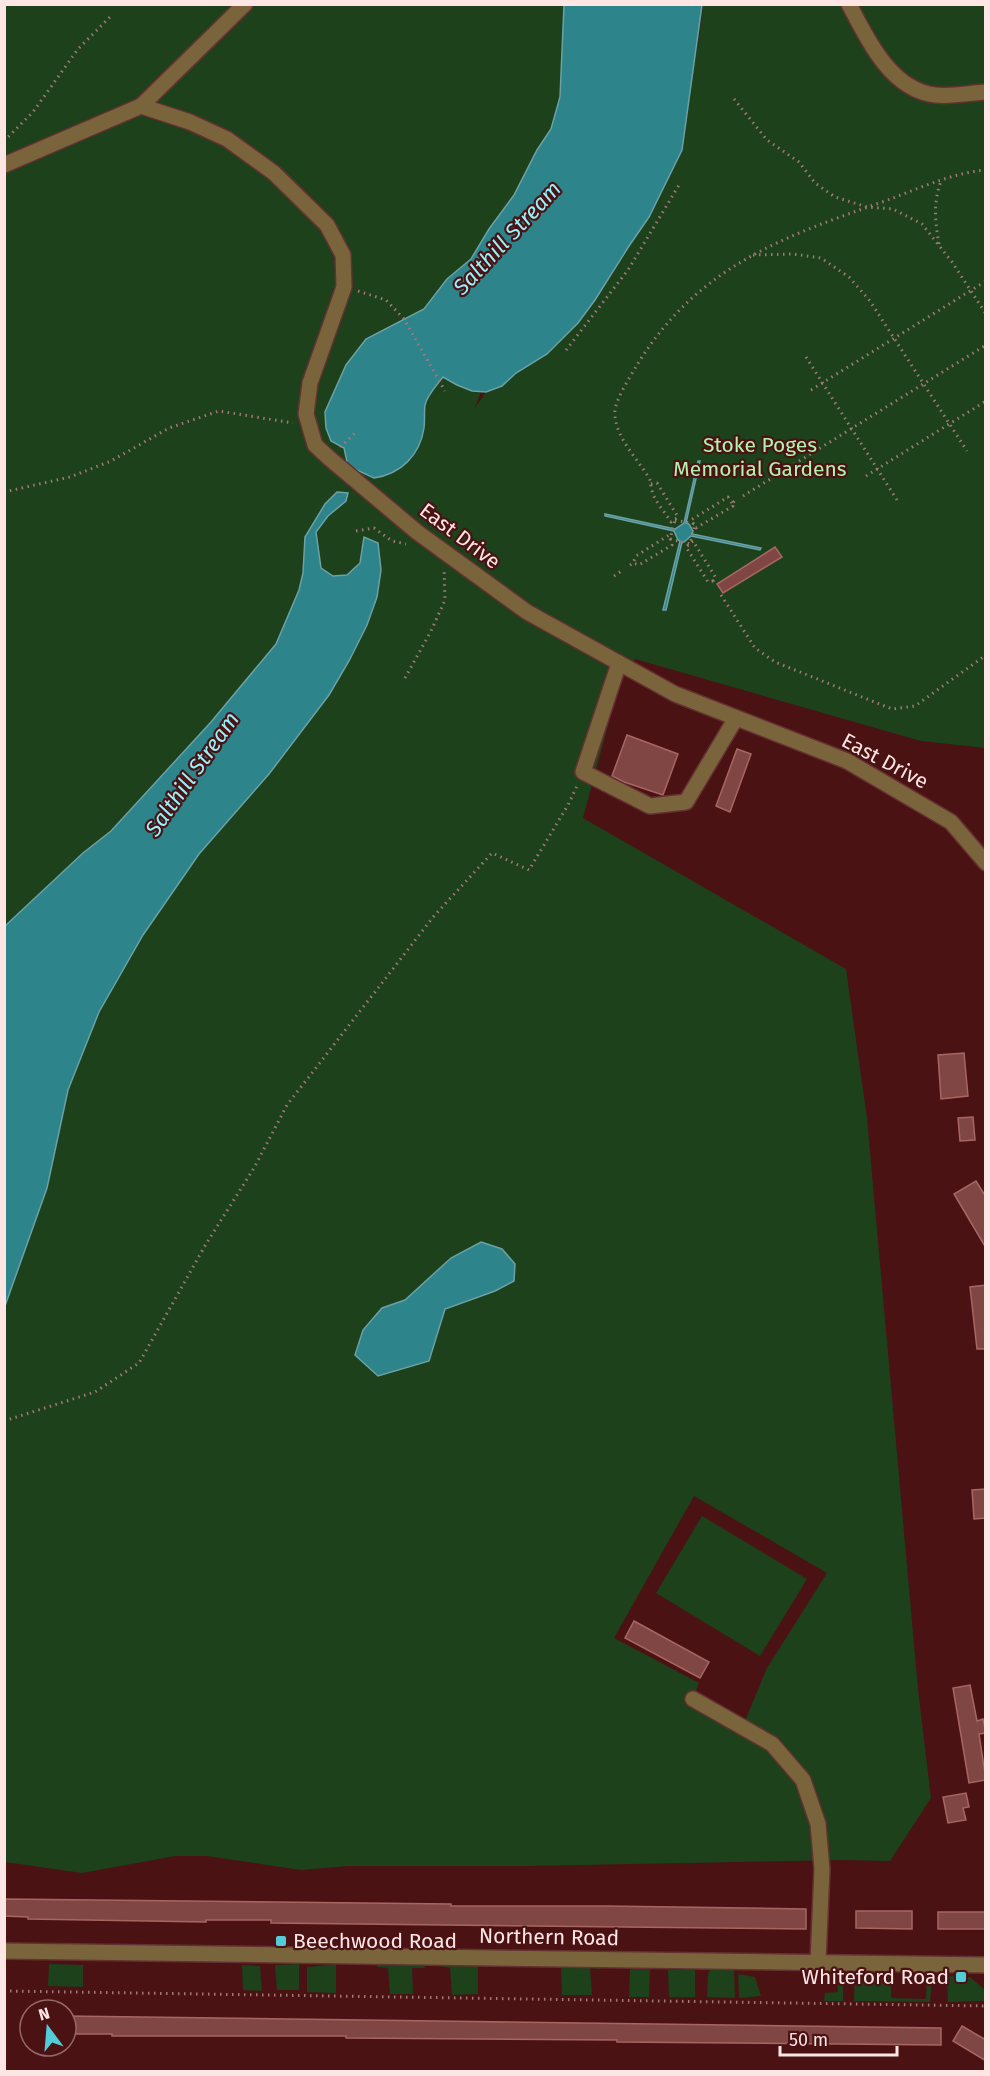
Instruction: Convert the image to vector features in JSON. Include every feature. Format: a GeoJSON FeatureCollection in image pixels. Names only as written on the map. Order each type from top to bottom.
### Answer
{"type":"FeatureCollection","features":[{"type":"Feature","properties":{"kind":"street"},"geometry":{"type":"LineString","coordinates":[[4,165],[141,106],[245,4]]}},
{"type":"Feature","properties":{"kind":"street"},"geometry":{"type":"LineString","coordinates":[[849,4],[874,49],[895,74],[911,87],[934,95],[986,92]]}},
{"type":"Feature","properties":{"kind":"street","name":"East Drive"},"geometry":{"type":"LineString","coordinates":[[141,106],[190,122],[227,139],[274,173],[327,225],[343,255],[345,287],[310,382],[306,414],[315,445],[435,545],[527,612],[675,694],[847,761],[951,822],[986,863]]}},
{"type":"Feature","properties":{"kind":"street"},"geometry":{"type":"LineString","coordinates":[[619,663],[583,772],[650,806],[686,802],[736,718]]}},
{"type":"Feature","properties":{"kind":"street"},"geometry":{"type":"LineString","coordinates":[[693,1699],[772,1744],[803,1780],[818,1824],[822,1869],[818,1962]]}},
{"type":"Feature","properties":{"kind":"street","name":"Northern Road"},"geometry":{"type":"LineString","coordinates":[[4,1951],[986,1965]]}},
{"type":"Feature","properties":{"kind":"path"},"geometry":{"type":"LineString","coordinates":[[4,141],[33,112],[78,50],[110,17]]}},
{"type":"Feature","properties":{"kind":"path"},"geometry":{"type":"LineString","coordinates":[[734,99],[767,140],[799,162],[815,183],[835,197],[867,207],[893,209],[922,224],[986,314]]}},
{"type":"Feature","properties":{"kind":"path"},"geometry":{"type":"LineString","coordinates":[[651,484],[657,483],[678,517],[675,520],[670,539],[672,545],[639,565],[631,564],[636,556],[669,535],[670,539],[681,542],[690,544],[693,541],[716,578],[714,583],[708,582],[686,547],[690,544],[695,524],[692,520],[728,497],[733,502],[733,506],[696,528],[695,524],[675,520],[671,522],[618,429],[615,409],[626,383],[647,349],[676,311],[718,277],[751,255],[801,230],[941,181],[970,172],[986,171]]}},
{"type":"Feature","properties":{"kind":"path"},"geometry":{"type":"LineString","coordinates":[[939,245],[934,217],[935,198],[941,181]]}},
{"type":"Feature","properties":{"kind":"path"},"geometry":{"type":"LineString","coordinates":[[566,350],[628,270],[679,184]]}},
{"type":"Feature","properties":{"kind":"path"},"geometry":{"type":"LineString","coordinates":[[751,255],[793,254],[821,258],[849,277],[870,301],[967,451]]}},
{"type":"Feature","properties":{"kind":"path"},"geometry":{"type":"LineString","coordinates":[[811,390],[986,280]]}},
{"type":"Feature","properties":{"kind":"path"},"geometry":{"type":"LineString","coordinates":[[345,287],[386,300],[404,319],[446,391]]}},
{"type":"Feature","properties":{"kind":"path"},"geometry":{"type":"LineString","coordinates":[[743,496],[986,345]]}},
{"type":"Feature","properties":{"kind":"path"},"geometry":{"type":"LineString","coordinates":[[806,357],[897,500]]}},
{"type":"Feature","properties":{"kind":"path"},"geometry":{"type":"LineString","coordinates":[[866,476],[986,401]]}},
{"type":"Feature","properties":{"kind":"path"},"geometry":{"type":"LineString","coordinates":[[4,492],[70,477],[111,461],[169,428],[219,411],[310,426]]}},
{"type":"Feature","properties":{"kind":"path"},"geometry":{"type":"LineString","coordinates":[[339,449],[356,432]]}},
{"type":"Feature","properties":{"kind":"path"},"geometry":{"type":"LineString","coordinates":[[356,531],[374,528],[392,541],[410,545]]}},
{"type":"Feature","properties":{"kind":"path"},"geometry":{"type":"LineString","coordinates":[[405,678],[431,631],[444,600],[444,566],[435,545]]}},
{"type":"Feature","properties":{"kind":"path"},"geometry":{"type":"LineString","coordinates":[[614,576],[622,570]]}},
{"type":"Feature","properties":{"kind":"path"},"geometry":{"type":"LineString","coordinates":[[721,595],[755,648],[775,662],[892,709],[915,706],[986,655]]}},
{"type":"Feature","properties":{"kind":"path"},"geometry":{"type":"LineString","coordinates":[[4,1421],[95,1392],[139,1363],[206,1244],[254,1168],[287,1105],[434,916],[492,853],[529,870],[568,805],[583,772]]}},
{"type":"Feature","properties":{"kind":"path"},"geometry":{"type":"LineString","coordinates":[[4,1991],[986,2006]]}},
{"type":"Feature","properties":{"kind":"green space","name":"Stoke Poges Memorial Gardens"},"geometry":{"type":"Polygon","coordinates":[[[4,5],[611,5],[584,114],[475,408],[486,392],[502,385],[578,323],[649,217],[663,186],[698,44],[703,5],[985,5],[985,748],[921,741],[635,659],[620,681],[583,818],[846,969],[867,1118],[918,1689],[931,1798],[890,1861],[349,1866],[301,1870],[207,1856],[175,1856],[82,1873],[5,1862],[4,5]],[[694,1496],[614,1638],[699,1683],[693,1699],[743,1726],[767,1668],[827,1573],[694,1496]]]}},
{"type":"Feature","properties":{"kind":"green space"},"geometry":{"type":"Polygon","coordinates":[[[702,1516],[807,1579],[760,1656],[656,1593],[702,1516]]]}},
{"type":"Feature","properties":{"kind":"green space"},"geometry":{"type":"Polygon","coordinates":[[[423,1963],[425,1968],[412,1968],[413,1994],[390,1994],[388,1968],[378,1967],[376,1964],[423,1963]]]}},
{"type":"Feature","properties":{"kind":"green space"},"geometry":{"type":"Polygon","coordinates":[[[49,1964],[83,1965],[83,1987],[48,1986],[49,1964]]]}},
{"type":"Feature","properties":{"kind":"green space"},"geometry":{"type":"Polygon","coordinates":[[[299,1964],[299,1990],[277,1990],[275,1965],[299,1964]]]}},
{"type":"Feature","properties":{"kind":"green space"},"geometry":{"type":"Polygon","coordinates":[[[336,1964],[336,1993],[307,1992],[307,1967],[336,1964]]]}},
{"type":"Feature","properties":{"kind":"green space"},"geometry":{"type":"Polygon","coordinates":[[[242,1965],[260,1966],[262,1991],[243,1990],[242,1965]]]}},
{"type":"Feature","properties":{"kind":"green space"},"geometry":{"type":"Polygon","coordinates":[[[437,1965],[478,1966],[478,1994],[452,1995],[450,1968],[437,1965]]]}},
{"type":"Feature","properties":{"kind":"green space"},"geometry":{"type":"Polygon","coordinates":[[[602,1966],[601,1969],[590,1968],[592,1995],[562,1995],[561,1967],[602,1966]]]}},
{"type":"Feature","properties":{"kind":"green space"},"geometry":{"type":"Polygon","coordinates":[[[650,1967],[649,1997],[629,1997],[630,1968],[650,1967]]]}},
{"type":"Feature","properties":{"kind":"green space"},"geometry":{"type":"Polygon","coordinates":[[[668,1970],[695,1970],[695,1997],[669,1997],[668,1970]]]}},
{"type":"Feature","properties":{"kind":"green space"},"geometry":{"type":"Polygon","coordinates":[[[710,1970],[734,1970],[735,1998],[707,1997],[710,1970]]]}},
{"type":"Feature","properties":{"kind":"green space"},"geometry":{"type":"Polygon","coordinates":[[[738,1974],[755,1977],[761,1996],[739,1998],[738,1974]]]}},
{"type":"Feature","properties":{"kind":"green space"},"geometry":{"type":"Polygon","coordinates":[[[855,1974],[891,1974],[891,1998],[926,1999],[927,1976],[932,1974],[930,2002],[854,2001],[855,1974]]]}},
{"type":"Feature","properties":{"kind":"green space"},"geometry":{"type":"Polygon","coordinates":[[[843,1975],[843,2001],[824,2001],[825,1993],[838,1992],[837,1976],[843,1975]]]}},
{"type":"Feature","properties":{"kind":"green space"},"geometry":{"type":"Polygon","coordinates":[[[947,1976],[970,1977],[985,1990],[985,2001],[948,2002],[947,1976]]]}},
{"type":"Feature","properties":{"kind":"water","name":"Salthill Stream"},"geometry":{"type":"Polygon","coordinates":[[[564,5],[702,5],[682,150],[649,217],[578,323],[547,354],[516,373],[502,386],[486,392],[472,391],[443,377],[426,401],[422,438],[414,455],[401,468],[374,478],[348,466],[344,448],[331,441],[326,428],[325,412],[346,365],[366,339],[424,309],[447,279],[471,259],[514,195],[537,150],[551,129],[560,97],[564,5]]]}},
{"type":"Feature","properties":{"kind":"water"},"geometry":{"type":"Polygon","coordinates":[[[698,461],[700,461],[686,523],[693,531],[692,534],[761,548],[760,550],[691,536],[682,542],[666,610],[663,610],[680,541],[674,531],[605,516],[605,514],[675,529],[684,523],[698,461]]]}},
{"type":"Feature","properties":{"kind":"water","name":"Salthill Stream"},"geometry":{"type":"Polygon","coordinates":[[[337,492],[348,493],[346,501],[328,516],[316,532],[321,568],[333,576],[347,575],[360,563],[364,537],[378,543],[381,570],[377,597],[367,625],[329,695],[269,774],[199,854],[143,935],[99,1012],[68,1090],[47,1188],[5,1306],[5,926],[83,853],[111,831],[211,722],[276,644],[299,590],[303,573],[305,537],[325,504],[337,492]]]}},
{"type":"Feature","properties":{"kind":"water"},"geometry":{"type":"Polygon","coordinates":[[[481,1242],[502,1249],[515,1264],[514,1281],[495,1291],[445,1309],[429,1361],[378,1376],[355,1355],[363,1330],[382,1308],[405,1300],[451,1258],[481,1242]]]}},
{"type":"Feature","properties":{"kind":"building"},"geometry":{"type":"Polygon","coordinates":[[[775,547],[782,557],[723,593],[717,584],[775,547]]]}},
{"type":"Feature","properties":{"kind":"building"},"geometry":{"type":"Polygon","coordinates":[[[627,735],[678,754],[663,795],[612,776],[627,735]]]}},
{"type":"Feature","properties":{"kind":"building"},"geometry":{"type":"Polygon","coordinates":[[[737,749],[751,754],[730,812],[716,806],[737,749]]]}},
{"type":"Feature","properties":{"kind":"building"},"geometry":{"type":"Polygon","coordinates":[[[964,1053],[968,1096],[941,1099],[938,1055],[964,1053]]]}},
{"type":"Feature","properties":{"kind":"building"},"geometry":{"type":"Polygon","coordinates":[[[973,1117],[975,1140],[960,1141],[958,1118],[973,1117]]]}},
{"type":"Feature","properties":{"kind":"building"},"geometry":{"type":"Polygon","coordinates":[[[976,1181],[986,1197],[986,1248],[954,1194],[976,1181]]]}},
{"type":"Feature","properties":{"kind":"building"},"geometry":{"type":"Polygon","coordinates":[[[986,1285],[986,1349],[977,1349],[970,1287],[986,1285]]]}},
{"type":"Feature","properties":{"kind":"building"},"geometry":{"type":"Polygon","coordinates":[[[986,1489],[986,1518],[974,1519],[972,1490],[986,1489]]]}},
{"type":"Feature","properties":{"kind":"building"},"geometry":{"type":"Polygon","coordinates":[[[634,1621],[709,1662],[700,1678],[625,1638],[634,1621]]]}},
{"type":"Feature","properties":{"kind":"building"},"geometry":{"type":"Polygon","coordinates":[[[970,1685],[977,1721],[983,1719],[986,1733],[979,1734],[986,1780],[969,1783],[953,1688],[970,1685]]]}},
{"type":"Feature","properties":{"kind":"building"},"geometry":{"type":"Polygon","coordinates":[[[966,1793],[969,1807],[963,1808],[966,1820],[948,1823],[943,1797],[966,1793]]]}},
{"type":"Feature","properties":{"kind":"building"},"geometry":{"type":"Polygon","coordinates":[[[4,1899],[806,1909],[806,1929],[271,1923],[271,1920],[206,1920],[206,1922],[28,1919],[28,1917],[4,1916],[4,1899]]]}},
{"type":"Feature","properties":{"kind":"building"},"geometry":{"type":"Polygon","coordinates":[[[856,1911],[912,1911],[912,1929],[856,1928],[856,1911]]]}},
{"type":"Feature","properties":{"kind":"building"},"geometry":{"type":"Polygon","coordinates":[[[938,1912],[986,1912],[986,1929],[938,1929],[938,1912]]]}},
{"type":"Feature","properties":{"kind":"building"},"geometry":{"type":"Polygon","coordinates":[[[78,2016],[941,2028],[941,2045],[346,2038],[346,2036],[112,2036],[112,2034],[78,2034],[78,2016]]]}},
{"type":"Feature","properties":{"kind":"building"},"geometry":{"type":"Polygon","coordinates":[[[962,2026],[986,2040],[986,2061],[953,2041],[962,2026]]]}},
{"type":"Feature","properties":{"kind":"place","name":"Beechwood Road"},"geometry":{"type":"Point","coordinates":[281,1941]}},
{"type":"Feature","properties":{"kind":"place","name":"Whiteford Road"},"geometry":{"type":"Point","coordinates":[961,1977]}}]}
